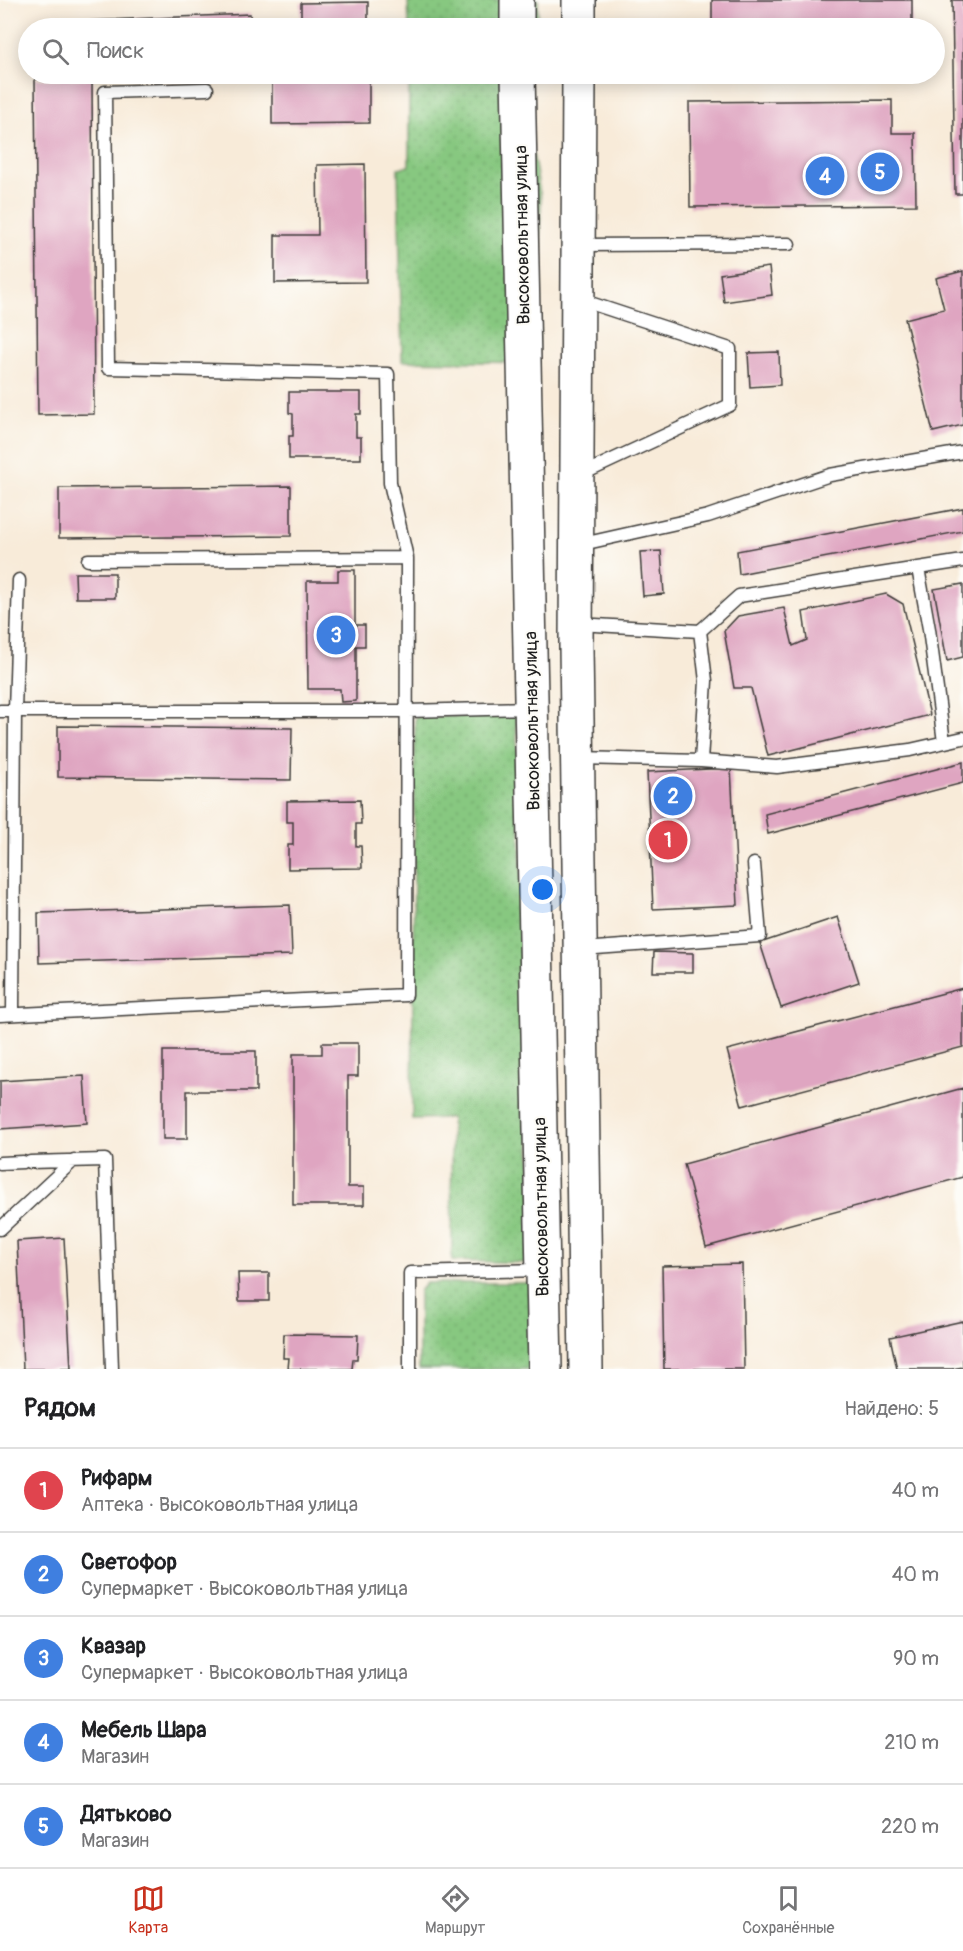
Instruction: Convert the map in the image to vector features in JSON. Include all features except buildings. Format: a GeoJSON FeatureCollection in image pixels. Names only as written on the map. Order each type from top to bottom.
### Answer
{"type":"FeatureCollection","features":[{"type":"Feature","properties":{"kind":"street"},"geometry":{"type":"LineString","coordinates":[[517,0],[517,18]]}},
{"type":"Feature","properties":{"kind":"street"},"geometry":{"type":"LineString","coordinates":[[579,0],[579,18]]}},
{"type":"Feature","properties":{"kind":"street","name":"Высоковольтная улица"},"geometry":{"type":"LineString","coordinates":[[518,84],[545,1369]]}},
{"type":"Feature","properties":{"kind":"street"},"geometry":{"type":"LineString","coordinates":[[579,84],[576,635],[586,1369]]}},
{"type":"Feature","properties":{"kind":"lane"},"geometry":{"type":"LineString","coordinates":[[19,580],[6,1015],[406,995],[407,558],[390,483],[388,374],[108,368],[105,92],[207,89]]}},
{"type":"Feature","properties":{"kind":"lane"},"geometry":{"type":"LineString","coordinates":[[577,245],[789,244]]}},
{"type":"Feature","properties":{"kind":"lane"},"geometry":{"type":"LineString","coordinates":[[577,299],[730,349],[730,405],[577,477]]}},
{"type":"Feature","properties":{"kind":"lane"},"geometry":{"type":"LineString","coordinates":[[576,531],[708,516],[830,474],[963,452]]}},
{"type":"Feature","properties":{"kind":"lane"},"geometry":{"type":"LineString","coordinates":[[88,560],[407,558]]}},
{"type":"Feature","properties":{"kind":"lane"},"geometry":{"type":"LineString","coordinates":[[576,635],[700,631],[739,596],[963,561]]}},
{"type":"Feature","properties":{"kind":"lane"},"geometry":{"type":"LineString","coordinates":[[918,568],[929,629],[944,742]]}},
{"type":"Feature","properties":{"kind":"lane"},"geometry":{"type":"LineString","coordinates":[[700,631],[706,681],[701,761]]}},
{"type":"Feature","properties":{"kind":"lane"},"geometry":{"type":"LineString","coordinates":[[0,711],[406,711],[531,708]]}},
{"type":"Feature","properties":{"kind":"lane"},"geometry":{"type":"LineString","coordinates":[[578,758],[701,761],[777,767],[910,750],[963,738]]}},
{"type":"Feature","properties":{"kind":"lane"},"geometry":{"type":"LineString","coordinates":[[580,949],[760,936],[754,864]]}},
{"type":"Feature","properties":{"kind":"lane"},"geometry":{"type":"LineString","coordinates":[[0,1229],[74,1160]]}},
{"type":"Feature","properties":{"kind":"lane"},"geometry":{"type":"LineString","coordinates":[[0,1163],[105,1160],[112,1369]]}},
{"type":"Feature","properties":{"kind":"lane"},"geometry":{"type":"LineString","coordinates":[[410,1369],[410,1273],[543,1270]]}},
{"type":"Feature","properties":{"kind":"green space"},"geometry":{"type":"Polygon","coordinates":[[[408,0],[538,0],[538,18],[409,18],[408,0]]]}},
{"type":"Feature","properties":{"kind":"green space"},"geometry":{"type":"Polygon","coordinates":[[[409,84],[529,84],[530,137],[541,199],[538,363],[402,361],[398,168],[409,166],[409,84]]]}},
{"type":"Feature","properties":{"kind":"green space"},"geometry":{"type":"Polygon","coordinates":[[[516,715],[534,1263],[452,1261],[451,1118],[412,1119],[415,717],[516,715]]]}},
{"type":"Feature","properties":{"kind":"green space"},"geometry":{"type":"Polygon","coordinates":[[[426,1283],[542,1283],[541,1369],[419,1369],[419,1291],[426,1283]]]}},
{"type":"Feature","properties":{"kind":"place","name":"Дятьково"},"geometry":{"type":"Point","coordinates":[880,172]}},
{"type":"Feature","properties":{"kind":"place","name":"Мебель Шара"},"geometry":{"type":"Point","coordinates":[825,176]}},
{"type":"Feature","properties":{"kind":"place","name":"Квазар"},"geometry":{"type":"Point","coordinates":[336,635]}},
{"type":"Feature","properties":{"kind":"place","name":"Светофор"},"geometry":{"type":"Point","coordinates":[673,796]}},
{"type":"Feature","properties":{"kind":"place","name":"Рифарм"},"geometry":{"type":"Point","coordinates":[668,840]}}]}
